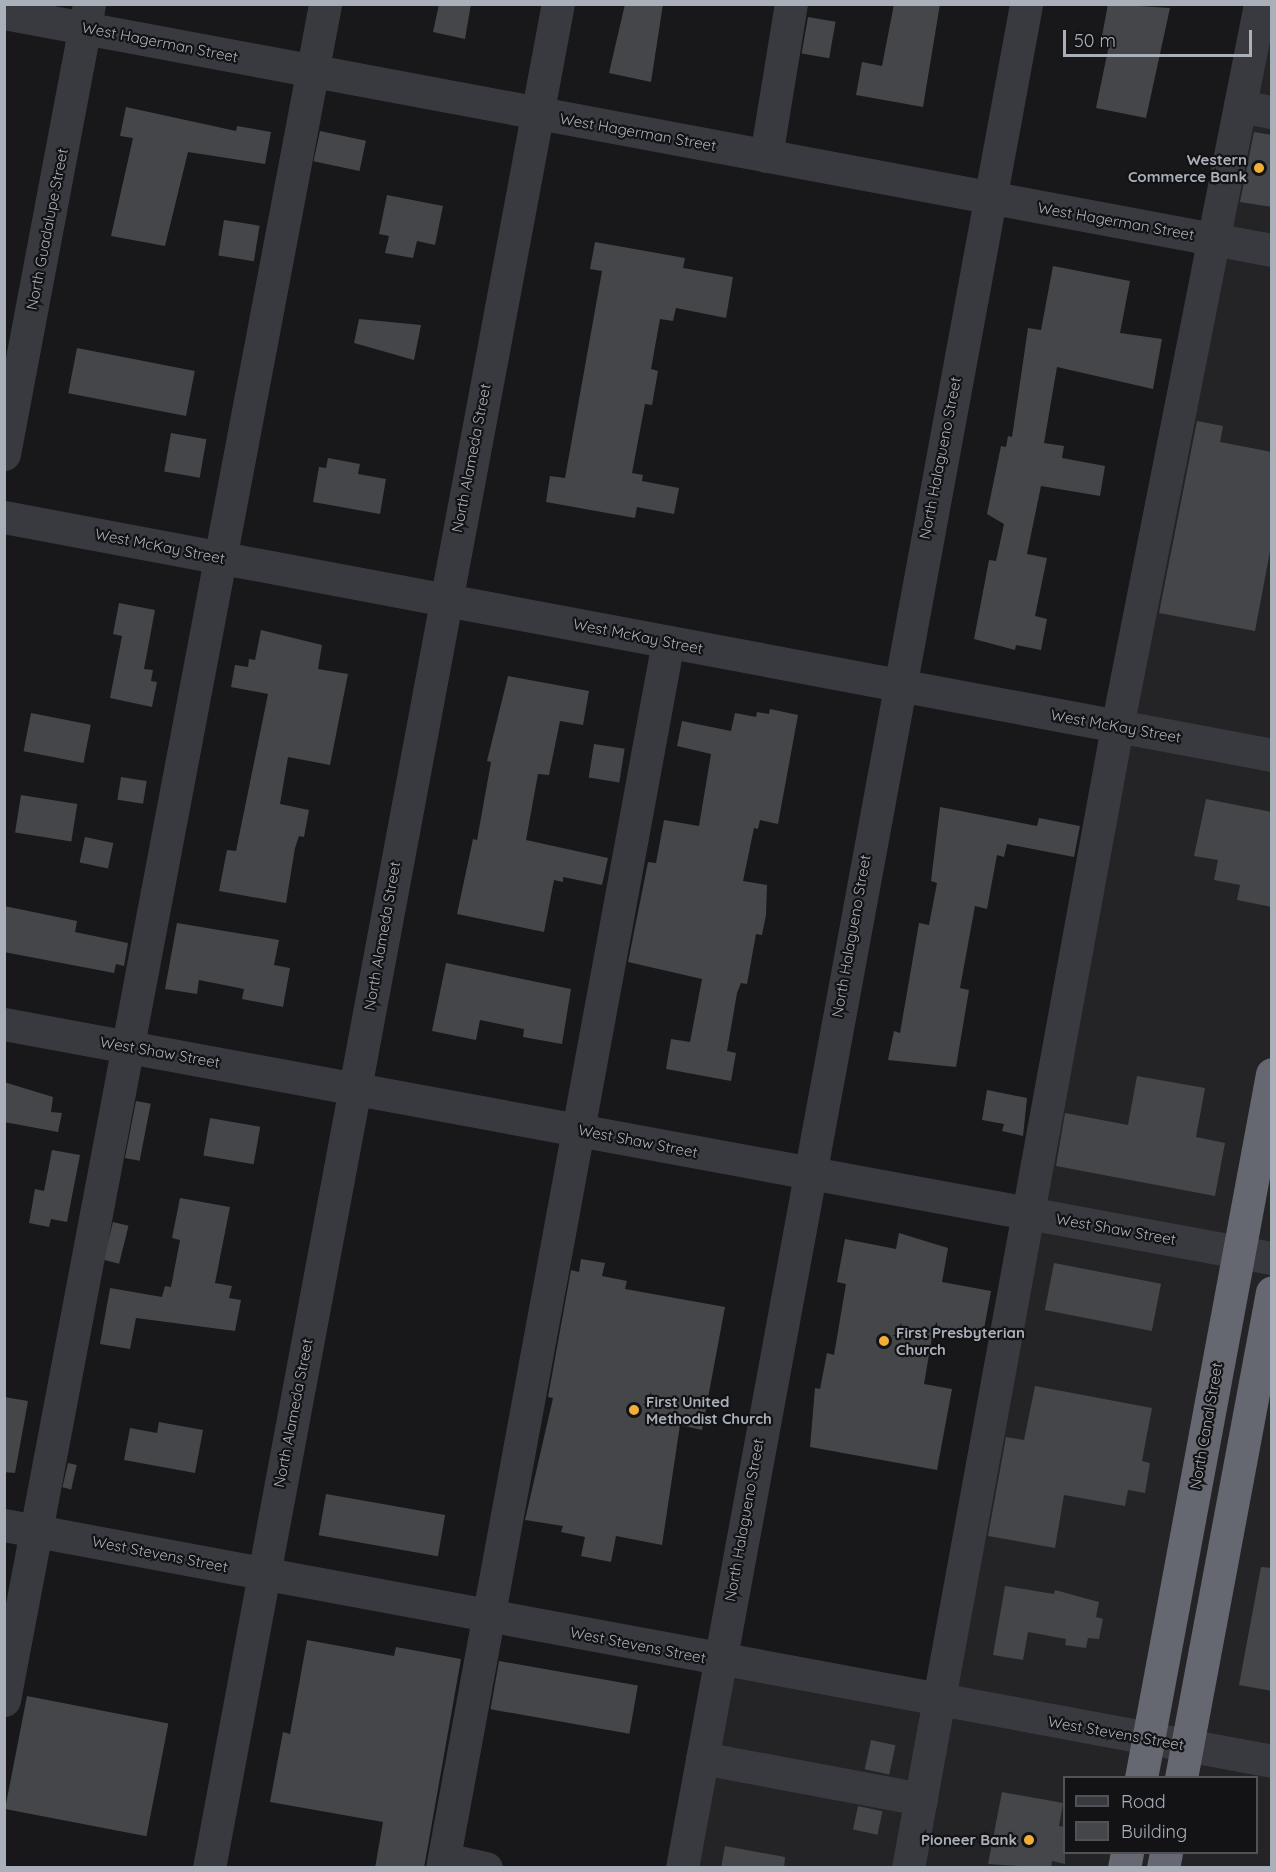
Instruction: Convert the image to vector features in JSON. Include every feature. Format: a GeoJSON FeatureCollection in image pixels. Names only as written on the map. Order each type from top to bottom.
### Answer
{"type":"FeatureCollection","features":[{"type":"Feature","properties":{"kind":"highway","name":"North Canal Street"},"geometry":{"type":"LineString","coordinates":[[1141,1776],[1272,1074]]}},
{"type":"Feature","properties":{"kind":"highway"},"geometry":{"type":"LineString","coordinates":[[1180,1776],[1272,1292]]}},
{"type":"Feature","properties":{"kind":"street"},"geometry":{"type":"LineString","coordinates":[[4,1700],[20,1528],[126,1046],[325,4]]}},
{"type":"Feature","properties":{"kind":"street","name":"North Alameda Street"},"geometry":{"type":"LineString","coordinates":[[209,1868],[444,600],[558,4]]}},
{"type":"Feature","properties":{"kind":"street"},"geometry":{"type":"LineString","coordinates":[[766,156],[791,4]]}},
{"type":"Feature","properties":{"kind":"street","name":"North Halagueno Street"},"geometry":{"type":"LineString","coordinates":[[682,1868],[897,685],[1026,4]]}},
{"type":"Feature","properties":{"kind":"street"},"geometry":{"type":"LineString","coordinates":[[908,1868],[1117,727],[1260,4]]}},
{"type":"Feature","properties":{"kind":"street","name":"West Hagerman Street"},"geometry":{"type":"LineString","coordinates":[[4,13],[87,16],[312,72],[1272,250]]}},
{"type":"Feature","properties":{"kind":"street","name":"North Guadalupe Street"},"geometry":{"type":"LineString","coordinates":[[4,454],[87,16]]}},
{"type":"Feature","properties":{"kind":"street"},"geometry":{"type":"LineString","coordinates":[[1240,106],[1272,112]]}},
{"type":"Feature","properties":{"kind":"street","name":"West McKay Street"},"geometry":{"type":"LineString","coordinates":[[4,518],[1272,755]]}},
{"type":"Feature","properties":{"kind":"street"},"geometry":{"type":"LineString","coordinates":[[486,1868],[443,1864],[668,642]]}},
{"type":"Feature","properties":{"kind":"street","name":"West Shaw Street"},"geometry":{"type":"LineString","coordinates":[[4,1024],[1272,1258]]}},
{"type":"Feature","properties":{"kind":"street","name":"West Stevens Street"},"geometry":{"type":"LineString","coordinates":[[20,1528],[940,1702],[1272,1761]]}},
{"type":"Feature","properties":{"kind":"street"},"geometry":{"type":"LineString","coordinates":[[702,1758],[921,1799]]}},
{"type":"Feature","properties":{"kind":"shaded area"},"geometry":{"type":"Polygon","coordinates":[[[1271,5],[1271,1867],[682,1868],[719,1660],[939,1702],[1271,5]]]}},
{"type":"Feature","properties":{"kind":"building"},"geometry":{"type":"Polygon","coordinates":[[[439,4],[471,4],[465,39],[433,32],[439,4]]]}},
{"type":"Feature","properties":{"kind":"building"},"geometry":{"type":"Polygon","coordinates":[[[625,4],[663,4],[651,82],[609,73],[625,4]]]}},
{"type":"Feature","properties":{"kind":"building"},"geometry":{"type":"Polygon","coordinates":[[[894,4],[940,4],[923,107],[856,95],[862,62],[882,66],[894,4]]]}},
{"type":"Feature","properties":{"kind":"building"},"geometry":{"type":"Polygon","coordinates":[[[1108,4],[1170,8],[1146,118],[1096,108],[1109,45],[1109,37],[1102,36],[1108,4]]]}},
{"type":"Feature","properties":{"kind":"building"},"geometry":{"type":"Polygon","coordinates":[[[808,17],[836,22],[829,58],[802,53],[808,17]]]}},
{"type":"Feature","properties":{"kind":"building"},"geometry":{"type":"Polygon","coordinates":[[[126,107],[236,131],[237,126],[271,132],[265,164],[188,152],[165,246],[111,236],[133,138],[120,136],[126,107]]]}},
{"type":"Feature","properties":{"kind":"building"},"geometry":{"type":"Polygon","coordinates":[[[320,131],[366,141],[360,171],[314,161],[320,131]]]}},
{"type":"Feature","properties":{"kind":"building","name":"Western Commerce Bank"},"geometry":{"type":"Polygon","coordinates":[[[1254,132],[1272,135],[1272,207],[1240,202],[1254,132]]]}},
{"type":"Feature","properties":{"kind":"building"},"geometry":{"type":"Polygon","coordinates":[[[387,195],[443,206],[435,245],[417,241],[413,258],[385,253],[389,236],[379,234],[387,195]]]}},
{"type":"Feature","properties":{"kind":"building"},"geometry":{"type":"Polygon","coordinates":[[[224,220],[260,226],[254,261],[218,256],[224,220]]]}},
{"type":"Feature","properties":{"kind":"building"},"geometry":{"type":"Polygon","coordinates":[[[595,242],[685,258],[683,268],[733,277],[726,318],[676,308],[673,321],[660,319],[651,369],[658,371],[652,405],[645,404],[632,473],[643,475],[642,481],[679,488],[674,514],[637,507],[635,518],[546,502],[550,476],[565,478],[602,271],[590,269],[595,242]]]}},
{"type":"Feature","properties":{"kind":"building"},"geometry":{"type":"Polygon","coordinates":[[[1053,266],[1130,281],[1120,333],[1162,339],[1153,389],[1057,367],[1044,443],[1064,446],[1062,458],[1105,466],[1100,496],[1041,486],[1027,554],[1047,558],[1035,616],[1047,619],[1041,650],[1016,645],[1015,650],[974,639],[989,560],[996,561],[1004,524],[987,514],[1001,446],[1006,447],[1008,436],[1012,437],[1028,328],[1041,330],[1053,266]]]}},
{"type":"Feature","properties":{"kind":"building"},"geometry":{"type":"Polygon","coordinates":[[[359,319],[421,325],[414,360],[354,343],[359,319]]]}},
{"type":"Feature","properties":{"kind":"building"},"geometry":{"type":"Polygon","coordinates":[[[77,348],[195,371],[186,416],[68,393],[77,348]]]}},
{"type":"Feature","properties":{"kind":"building"},"geometry":{"type":"Polygon","coordinates":[[[1197,421],[1223,426],[1220,442],[1272,452],[1272,541],[1255,631],[1159,613],[1197,421]]]}},
{"type":"Feature","properties":{"kind":"building"},"geometry":{"type":"Polygon","coordinates":[[[171,433],[206,439],[200,478],[164,471],[171,433]]]}},
{"type":"Feature","properties":{"kind":"building"},"geometry":{"type":"Polygon","coordinates":[[[328,458],[360,464],[358,474],[386,479],[380,514],[313,502],[319,467],[326,468],[328,458]]]}},
{"type":"Feature","properties":{"kind":"building"},"geometry":{"type":"Polygon","coordinates":[[[119,603],[155,610],[144,669],[153,670],[151,681],[157,682],[152,707],[110,698],[122,636],[113,634],[119,603]]]}},
{"type":"Feature","properties":{"kind":"building"},"geometry":{"type":"Polygon","coordinates":[[[261,630],[322,645],[318,669],[348,674],[330,765],[288,757],[280,804],[309,810],[304,837],[299,836],[295,848],[286,903],[219,891],[227,850],[236,851],[268,694],[231,687],[235,665],[248,667],[249,659],[255,660],[261,630]]]}},
{"type":"Feature","properties":{"kind":"building"},"geometry":{"type":"Polygon","coordinates":[[[508,676],[589,691],[583,725],[560,721],[549,775],[538,774],[526,840],[608,858],[602,885],[563,877],[563,882],[554,880],[544,932],[457,914],[473,839],[477,840],[491,762],[487,761],[508,676]]]}},
{"type":"Feature","properties":{"kind":"building"},"geometry":{"type":"Polygon","coordinates":[[[770,709],[798,715],[778,824],[760,820],[758,829],[754,828],[743,881],[767,885],[766,915],[762,935],[756,934],[747,984],[741,983],[737,993],[727,1051],[736,1053],[731,1081],[666,1069],[671,1039],[690,1042],[702,979],[628,962],[648,862],[656,863],[664,820],[699,826],[711,754],[677,746],[682,721],[731,731],[735,713],[756,717],[757,712],[769,714],[770,709]]]}},
{"type":"Feature","properties":{"kind":"building"},"geometry":{"type":"Polygon","coordinates":[[[31,713],[91,725],[83,763],[24,751],[31,713]]]}},
{"type":"Feature","properties":{"kind":"building"},"geometry":{"type":"Polygon","coordinates":[[[594,744],[625,749],[619,782],[589,778],[594,744]]]}},
{"type":"Feature","properties":{"kind":"building"},"geometry":{"type":"Polygon","coordinates":[[[121,777],[147,781],[143,804],[117,800],[121,777]]]}},
{"type":"Feature","properties":{"kind":"building"},"geometry":{"type":"Polygon","coordinates":[[[21,795],[77,804],[71,841],[15,833],[21,795]]]}},
{"type":"Feature","properties":{"kind":"building"},"geometry":{"type":"Polygon","coordinates":[[[1206,799],[1272,812],[1272,907],[1237,900],[1240,885],[1214,880],[1218,860],[1194,856],[1206,799]]]}},
{"type":"Feature","properties":{"kind":"building"},"geometry":{"type":"Polygon","coordinates":[[[940,807],[1037,826],[1039,818],[1080,826],[1074,857],[1007,844],[1004,857],[997,855],[987,909],[975,906],[960,988],[969,990],[956,1067],[888,1060],[894,1031],[900,1033],[919,923],[929,925],[937,883],[931,881],[940,807]]]}},
{"type":"Feature","properties":{"kind":"building"},"geometry":{"type":"Polygon","coordinates":[[[85,837],[113,843],[108,868],[80,862],[85,837]]]}},
{"type":"Feature","properties":{"kind":"building"},"geometry":{"type":"Polygon","coordinates":[[[4,906],[77,921],[75,932],[128,943],[124,966],[116,964],[114,973],[4,952],[4,906]]]}},
{"type":"Feature","properties":{"kind":"building"},"geometry":{"type":"Polygon","coordinates":[[[177,923],[279,940],[274,965],[290,968],[283,1007],[242,999],[244,989],[199,980],[197,994],[165,989],[177,923]]]}},
{"type":"Feature","properties":{"kind":"building"},"geometry":{"type":"Polygon","coordinates":[[[446,963],[571,989],[562,1044],[523,1037],[524,1029],[480,1020],[476,1040],[432,1031],[446,963]]]}},
{"type":"Feature","properties":{"kind":"building"},"geometry":{"type":"Polygon","coordinates":[[[1137,1076],[1205,1088],[1196,1137],[1225,1143],[1215,1196],[1056,1166],[1065,1113],[1128,1125],[1137,1076]]]}},
{"type":"Feature","properties":{"kind":"building"},"geometry":{"type":"Polygon","coordinates":[[[4,1082],[53,1097],[51,1112],[62,1113],[58,1132],[4,1122],[4,1082]]]}},
{"type":"Feature","properties":{"kind":"building"},"geometry":{"type":"Polygon","coordinates":[[[987,1090],[1027,1098],[1023,1136],[1002,1131],[1004,1124],[982,1120],[987,1090]]]}},
{"type":"Feature","properties":{"kind":"building"},"geometry":{"type":"Polygon","coordinates":[[[136,1101],[151,1104],[140,1161],[125,1158],[136,1101]]]}},
{"type":"Feature","properties":{"kind":"building"},"geometry":{"type":"Polygon","coordinates":[[[210,1118],[260,1127],[254,1164],[203,1155],[210,1118]]]}},
{"type":"Feature","properties":{"kind":"building"},"geometry":{"type":"Polygon","coordinates":[[[52,1150],[80,1155],[67,1222],[51,1219],[49,1227],[29,1223],[35,1189],[44,1191],[52,1150]]]}},
{"type":"Feature","properties":{"kind":"building"},"geometry":{"type":"Polygon","coordinates":[[[180,1198],[230,1207],[215,1283],[232,1286],[229,1298],[241,1300],[235,1331],[136,1318],[130,1349],[100,1344],[110,1288],[162,1297],[165,1286],[171,1287],[180,1240],[172,1238],[180,1198]]]}},
{"type":"Feature","properties":{"kind":"building"},"geometry":{"type":"Polygon","coordinates":[[[113,1222],[129,1226],[119,1264],[104,1260],[113,1222]]]}},
{"type":"Feature","properties":{"kind":"building","name":"First Presbyterian Church"},"geometry":{"type":"Polygon","coordinates":[[[899,1233],[948,1248],[942,1282],[991,1291],[982,1340],[933,1331],[924,1384],[952,1389],[937,1470],[810,1447],[815,1388],[820,1389],[827,1353],[834,1355],[846,1284],[837,1282],[845,1239],[896,1249],[899,1233]]]}},
{"type":"Feature","properties":{"kind":"building","name":"First United Methodist Church"},"geometry":{"type":"Polygon","coordinates":[[[581,1259],[605,1263],[602,1276],[627,1281],[625,1289],[725,1307],[702,1430],[680,1425],[662,1545],[616,1536],[611,1562],[581,1556],[585,1537],[561,1532],[563,1526],[525,1520],[553,1398],[548,1397],[571,1270],[579,1272],[581,1259]]]}},
{"type":"Feature","properties":{"kind":"building"},"geometry":{"type":"Polygon","coordinates":[[[1054,1263],[1161,1284],[1152,1331],[1045,1310],[1054,1263]]]}},
{"type":"Feature","properties":{"kind":"building"},"geometry":{"type":"Polygon","coordinates":[[[1035,1386],[1152,1408],[1142,1461],[1150,1463],[1145,1493],[1128,1490],[1125,1506],[1064,1495],[1055,1548],[988,1536],[1006,1437],[1024,1440],[1035,1386]]]}},
{"type":"Feature","properties":{"kind":"building"},"geometry":{"type":"Polygon","coordinates":[[[4,1397],[28,1401],[15,1473],[4,1472],[4,1397]]]}},
{"type":"Feature","properties":{"kind":"building"},"geometry":{"type":"Polygon","coordinates":[[[159,1422],[203,1430],[195,1473],[124,1460],[130,1428],[157,1433],[159,1422]]]}},
{"type":"Feature","properties":{"kind":"building"},"geometry":{"type":"Polygon","coordinates":[[[68,1463],[77,1465],[71,1489],[62,1487],[68,1463]]]}},
{"type":"Feature","properties":{"kind":"building"},"geometry":{"type":"Polygon","coordinates":[[[326,1494],[445,1515],[438,1556],[319,1535],[326,1494]]]}},
{"type":"Feature","properties":{"kind":"building"},"geometry":{"type":"Polygon","coordinates":[[[1261,1567],[1272,1568],[1272,1691],[1239,1685],[1261,1567]]]}},
{"type":"Feature","properties":{"kind":"building"},"geometry":{"type":"Polygon","coordinates":[[[1005,1586],[1054,1594],[1055,1590],[1099,1602],[1096,1617],[1103,1619],[1099,1639],[1088,1638],[1086,1648],[1065,1645],[1066,1639],[1028,1632],[1023,1660],[993,1655],[1005,1586]]]}},
{"type":"Feature","properties":{"kind":"building"},"geometry":{"type":"Polygon","coordinates":[[[307,1640],[394,1656],[396,1647],[461,1659],[424,1868],[375,1868],[383,1822],[270,1802],[283,1732],[290,1734],[307,1640]]]}},
{"type":"Feature","properties":{"kind":"building"},"geometry":{"type":"Polygon","coordinates":[[[499,1661],[638,1685],[629,1734],[490,1709],[499,1661]]]}},
{"type":"Feature","properties":{"kind":"building"},"geometry":{"type":"Polygon","coordinates":[[[27,1696],[168,1723],[146,1836],[5,1809],[27,1696]]]}},
{"type":"Feature","properties":{"kind":"building"},"geometry":{"type":"Polygon","coordinates":[[[871,1740],[895,1745],[889,1775],[865,1769],[871,1740]]]}},
{"type":"Feature","properties":{"kind":"building","name":"Pioneer Bank"},"geometry":{"type":"Polygon","coordinates":[[[1002,1792],[1063,1803],[1059,1826],[1063,1827],[1065,1864],[1052,1861],[1051,1868],[988,1864],[1002,1792]]]}},
{"type":"Feature","properties":{"kind":"building"},"geometry":{"type":"Polygon","coordinates":[[[858,1806],[882,1811],[877,1835],[853,1829],[858,1806]]]}},
{"type":"Feature","properties":{"kind":"building"},"geometry":{"type":"Polygon","coordinates":[[[725,1846],[785,1857],[784,1868],[721,1868],[725,1846]]]}},
{"type":"Feature","properties":{"kind":"place","name":"Western Commerce Bank"},"geometry":{"type":"Point","coordinates":[1259,168]}},
{"type":"Feature","properties":{"kind":"place","name":"First Presbyterian Church"},"geometry":{"type":"Point","coordinates":[884,1341]}},
{"type":"Feature","properties":{"kind":"place","name":"First United Methodist Church"},"geometry":{"type":"Point","coordinates":[634,1410]}},
{"type":"Feature","properties":{"kind":"place","name":"Pioneer Bank"},"geometry":{"type":"Point","coordinates":[1029,1840]}}]}
